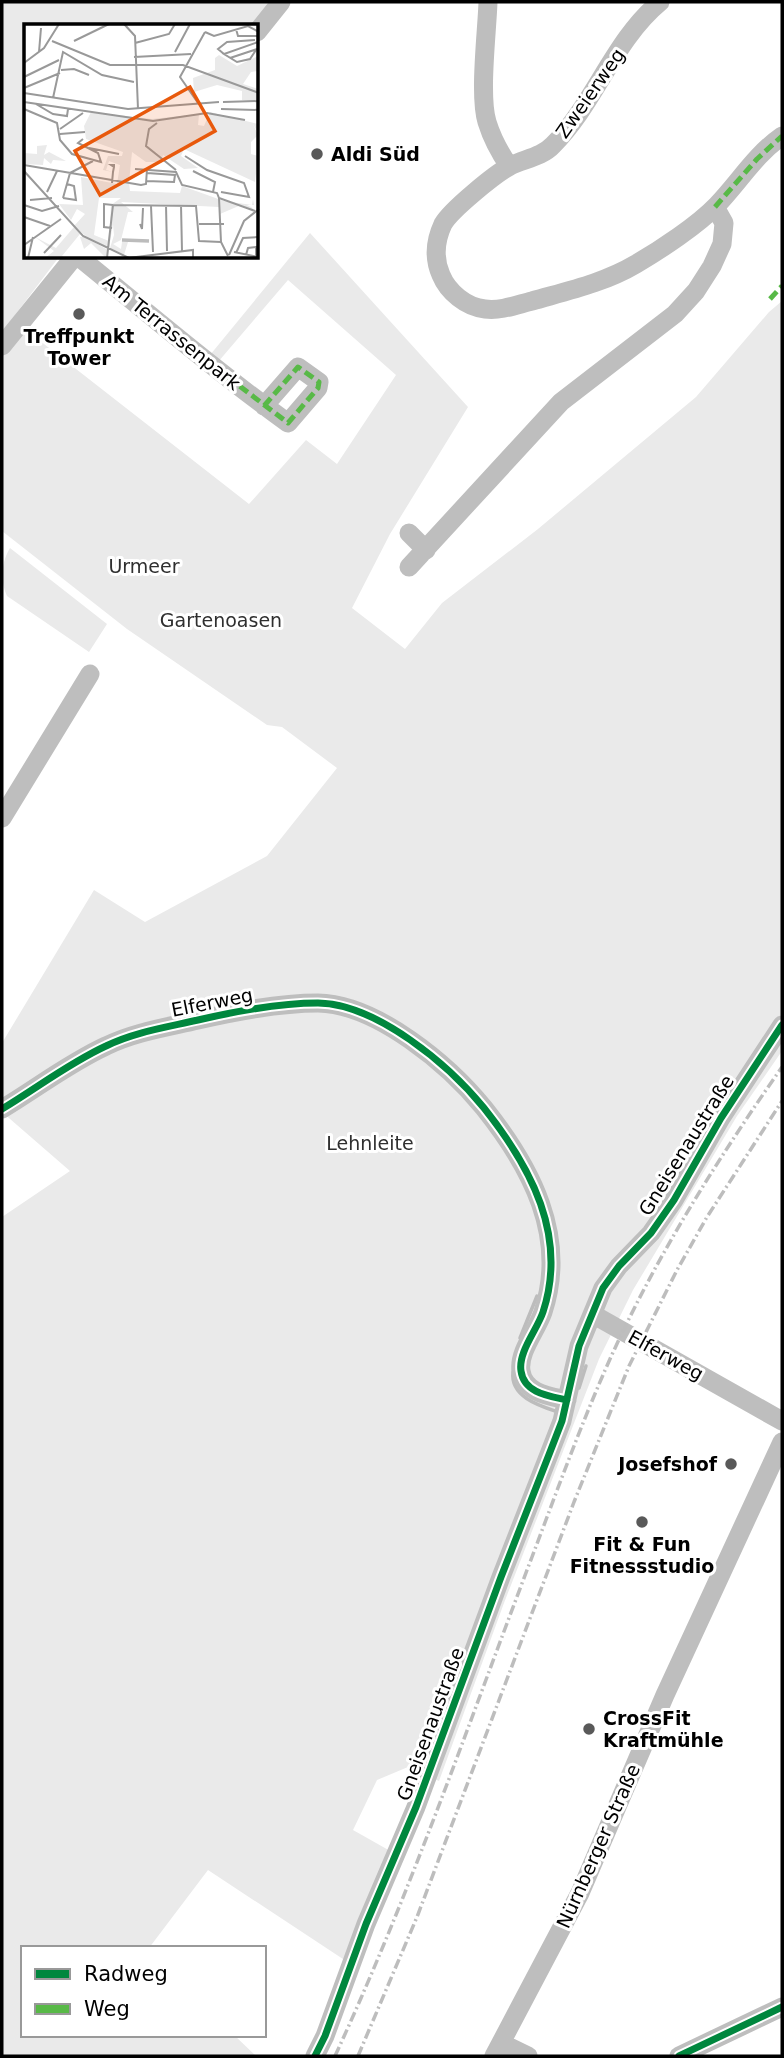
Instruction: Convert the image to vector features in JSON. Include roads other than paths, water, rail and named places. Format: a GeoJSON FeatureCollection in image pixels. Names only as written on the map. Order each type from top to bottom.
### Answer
{"type":"FeatureCollection","features":[{"type":"Feature","properties":{"kind":"street"},"geometry":{"type":"LineString","coordinates":[[259,30],[281,2]]}},
{"type":"Feature","properties":{"kind":"street"},"geometry":{"type":"LineString","coordinates":[[488,2],[484,89],[486,120],[509,166]]}},
{"type":"Feature","properties":{"kind":"street","name":"Zweierweg"},"geometry":{"type":"LineString","coordinates":[[660,2],[638,26],[573,122],[551,148],[509,166],[452,211],[443,225],[436,247],[436,264],[444,283],[458,298],[482,309],[501,309],[579,289],[634,265],[668,243],[715,207],[757,159],[782,136]]}},
{"type":"Feature","properties":{"kind":"street"},"geometry":{"type":"LineString","coordinates":[[409,568],[561,402],[675,314],[696,291],[722,244],[724,223],[715,207]]}},
{"type":"Feature","properties":{"kind":"street"},"geometry":{"type":"LineString","coordinates":[[2,346],[74,259]]}},
{"type":"Feature","properties":{"kind":"street","name":"Am Terrassenpark"},"geometry":{"type":"LineString","coordinates":[[79,259],[264,406]]}},
{"type":"Feature","properties":{"kind":"street"},"geometry":{"type":"LineString","coordinates":[[409,533],[426,550]]}},
{"type":"Feature","properties":{"kind":"street"},"geometry":{"type":"LineString","coordinates":[[2,818],[90,674]]}},
{"type":"Feature","properties":{"kind":"street","name":"Elferweg"},"geometry":{"type":"LineString","coordinates":[[2,1109],[70,1064],[108,1045],[158,1029],[224,1014],[320,1003],[354,1010],[406,1036],[435,1057],[484,1108],[524,1167],[541,1201],[552,1253],[551,1282],[538,1327],[522,1359],[520,1370],[530,1388],[541,1394],[567,1400]]}},
{"type":"Feature","properties":{"kind":"street","name":"Gneisenaustraße"},"geometry":{"type":"LineString","coordinates":[[594,1315],[603,1288],[674,1200],[721,1118],[782,1025]]}},
{"type":"Feature","properties":{"kind":"street"},"geometry":{"type":"LineString","coordinates":[[567,1400],[579,1346],[594,1315]]}},
{"type":"Feature","properties":{"kind":"street","name":"Elferweg"},"geometry":{"type":"LineString","coordinates":[[594,1315],[782,1421]]}},
{"type":"Feature","properties":{"kind":"street","name":"Gneisenaustraße"},"geometry":{"type":"LineString","coordinates":[[315,2056],[325,2036],[366,1924],[416,1807],[562,1421],[567,1400]]}},
{"type":"Feature","properties":{"kind":"street","name":"Nürnberger Straße"},"geometry":{"type":"LineString","coordinates":[[497,2050],[580,1893],[670,1684],[782,1442]]}},
{"type":"Feature","properties":{"kind":"street"},"geometry":{"type":"LineString","coordinates":[[679,2056],[782,2007]]}},
{"type":"Feature","properties":{"kind":"street"},"geometry":{"type":"LineString","coordinates":[[497,2050],[528,2056]]}},
{"type":"Feature","properties":{"kind":"waterway"},"geometry":{"type":"LineString","coordinates":[[520,1338],[537,1296]]}},
{"type":"Feature","properties":{"kind":"waterway"},"geometry":{"type":"LineString","coordinates":[[579,1388],[586,1366]]}},
{"type":"Feature","properties":{"kind":"waterway"},"geometry":{"type":"LineString","coordinates":[[513,1372],[513,1381],[521,1394],[558,1412]]}},
{"type":"Feature","properties":{"kind":"railway"},"geometry":{"type":"LineString","coordinates":[[335,2056],[413,1871],[610,1359],[628,1320],[689,1209],[782,1067]]}},
{"type":"Feature","properties":{"kind":"railway"},"geometry":{"type":"LineString","coordinates":[[358,2056],[417,1917],[574,1502],[629,1366],[707,1217],[782,1101]]}},
{"type":"Feature","properties":{"kind":"place","name":"Aldi Süd"},"geometry":{"type":"Point","coordinates":[317,154]}},
{"type":"Feature","properties":{"kind":"place","name":"Treffpunkt Tower"},"geometry":{"type":"Point","coordinates":[79,314]}},
{"type":"Feature","properties":{"kind":"place","name":"Josefshof"},"geometry":{"type":"Point","coordinates":[731,1464]}},
{"type":"Feature","properties":{"kind":"place","name":"Fit & Fun Fitnessstudio"},"geometry":{"type":"Point","coordinates":[642,1522]}},
{"type":"Feature","properties":{"kind":"place","name":"CrossFit Kraftmühle"},"geometry":{"type":"Point","coordinates":[589,1729]}},
{"type":"Feature","properties":{"kind":"park label","name":"Urmeer"},"geometry":{"type":"Point","coordinates":[144,566]}},
{"type":"Feature","properties":{"kind":"park label","name":"Gartenoasen"},"geometry":{"type":"Point","coordinates":[221,620]}},
{"type":"Feature","properties":{"kind":"park label","name":"Lehnleite"},"geometry":{"type":"Point","coordinates":[370,1143]}}]}
